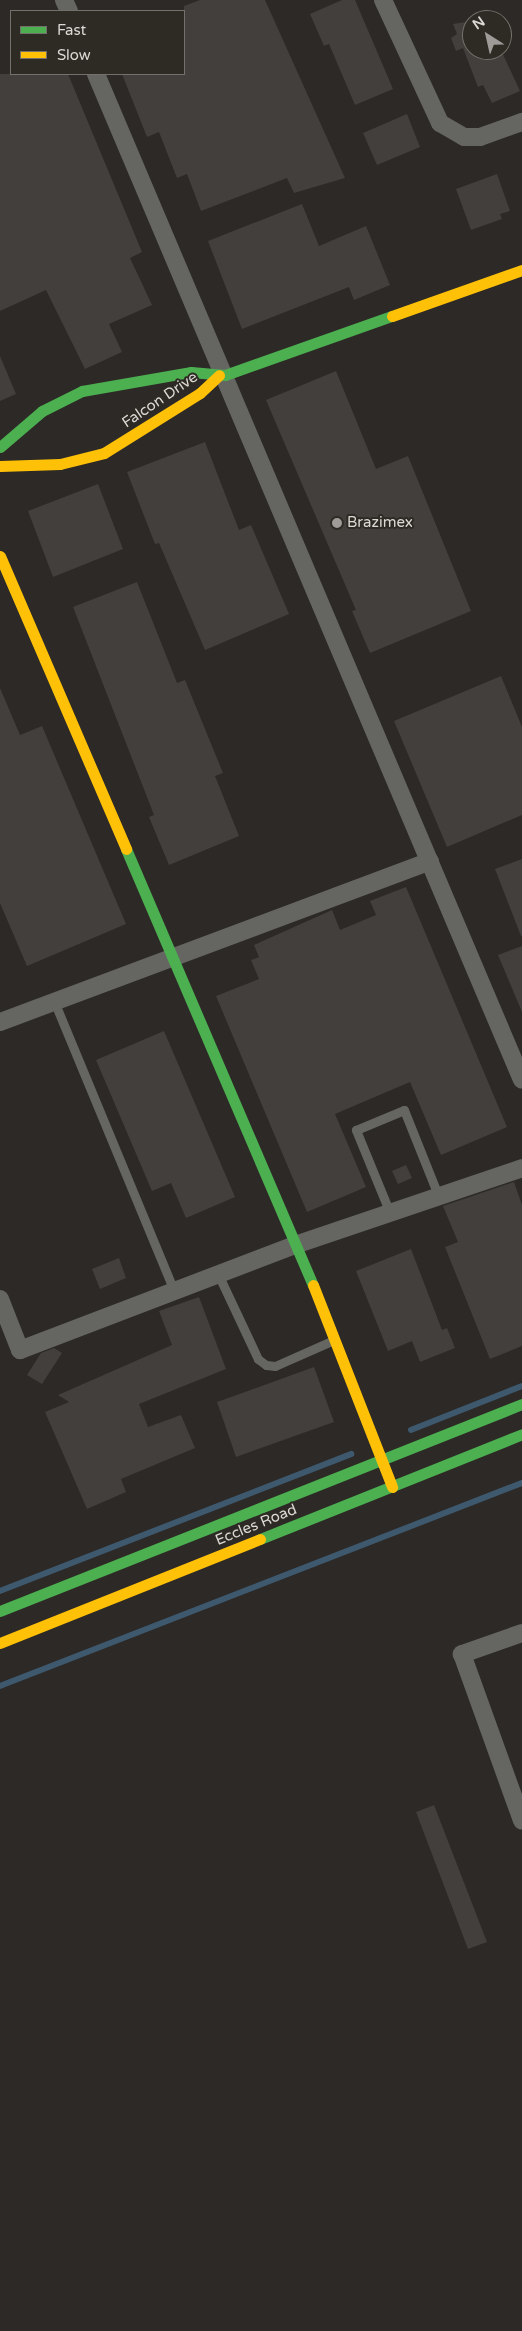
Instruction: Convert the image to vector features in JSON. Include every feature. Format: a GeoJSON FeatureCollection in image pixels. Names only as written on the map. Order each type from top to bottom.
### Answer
{"type":"FeatureCollection","features":[{"type":"Feature","properties":{"kind":"street"},"geometry":{"type":"LineString","coordinates":[[389,2],[431,110],[451,132],[464,137],[480,137],[522,122]]}},
{"type":"Feature","properties":{"kind":"street"},"geometry":{"type":"LineString","coordinates":[[96,75],[522,1080]]}},
{"type":"Feature","properties":{"kind":"street","name":"Falcon Drive"},"geometry":{"type":"LineString","coordinates":[[0,466],[60,464],[104,454],[200,393],[222,375],[522,270]]}},
{"type":"Feature","properties":{"kind":"street","name":"Falcon Drive"},"geometry":{"type":"LineString","coordinates":[[0,447],[42,411],[82,391],[190,372],[222,375]]}},
{"type":"Feature","properties":{"kind":"street"},"geometry":{"type":"LineString","coordinates":[[0,556],[336,1339],[392,1487]]}},
{"type":"Feature","properties":{"kind":"street"},"geometry":{"type":"LineString","coordinates":[[0,1022],[430,861]]}},
{"type":"Feature","properties":{"kind":"street"},"geometry":{"type":"LineString","coordinates":[[0,1299],[6,1330],[20,1350],[296,1245],[438,1195],[522,1168]]}},
{"type":"Feature","properties":{"kind":"street","name":"Eccles Road"},"geometry":{"type":"LineString","coordinates":[[0,1612],[522,1404]]}},
{"type":"Feature","properties":{"kind":"street","name":"Eccles Road"},"geometry":{"type":"LineString","coordinates":[[0,1643],[522,1434]]}},
{"type":"Feature","properties":{"kind":"street"},"geometry":{"type":"LineString","coordinates":[[522,1633],[462,1654],[522,1821]]}},
{"type":"Feature","properties":{"kind":"lane"},"geometry":{"type":"LineString","coordinates":[[54,1002],[174,1291]]}},
{"type":"Feature","properties":{"kind":"lane"},"geometry":{"type":"LineString","coordinates":[[390,1213],[356,1130],[404,1110],[438,1195]]}},
{"type":"Feature","properties":{"kind":"lane"},"geometry":{"type":"LineString","coordinates":[[218,1274],[258,1359],[266,1365],[275,1366],[336,1339]]}},
{"type":"Feature","properties":{"kind":"building"},"geometry":{"type":"Polygon","coordinates":[[[200,0],[265,0],[345,178],[294,193],[287,178],[201,211],[187,174],[177,178],[159,132],[147,137],[122,75],[185,75],[184,6],[200,0]]]}},
{"type":"Feature","properties":{"kind":"building"},"geometry":{"type":"Polygon","coordinates":[[[342,0],[355,0],[393,89],[355,105],[329,44],[324,46],[310,14],[342,0]]]}},
{"type":"Feature","properties":{"kind":"building"},"geometry":{"type":"Polygon","coordinates":[[[462,23],[462,48],[456,51],[451,38],[457,34],[453,24],[462,23]]]}},
{"type":"Feature","properties":{"kind":"building"},"geometry":{"type":"Polygon","coordinates":[[[468,60],[506,60],[520,91],[492,103],[483,85],[478,87],[468,60]]]}},
{"type":"Feature","properties":{"kind":"building"},"geometry":{"type":"Polygon","coordinates":[[[0,74],[68,75],[142,252],[130,258],[152,305],[109,324],[122,352],[85,369],[46,290],[0,311],[0,74]]]}},
{"type":"Feature","properties":{"kind":"building"},"geometry":{"type":"Polygon","coordinates":[[[407,114],[420,147],[377,165],[363,133],[407,114]]]}},
{"type":"Feature","properties":{"kind":"building"},"geometry":{"type":"Polygon","coordinates":[[[497,174],[510,211],[500,214],[502,219],[471,230],[456,189],[497,174]]]}},
{"type":"Feature","properties":{"kind":"building"},"geometry":{"type":"Polygon","coordinates":[[[302,204],[319,246],[366,226],[390,285],[354,300],[349,287],[242,329],[208,241],[302,204]]]}},
{"type":"Feature","properties":{"kind":"building"},"geometry":{"type":"Polygon","coordinates":[[[0,356],[16,394],[0,401],[0,356]]]}},
{"type":"Feature","properties":{"kind":"building"},"geometry":{"type":"Polygon","coordinates":[[[336,371],[376,469],[408,456],[471,611],[370,653],[352,611],[356,610],[266,400],[336,371]]]}},
{"type":"Feature","properties":{"kind":"building"},"geometry":{"type":"Polygon","coordinates":[[[205,442],[239,530],[251,525],[289,614],[205,650],[159,543],[155,544],[127,472],[205,442]]]}},
{"type":"Feature","properties":{"kind":"building"},"geometry":{"type":"Polygon","coordinates":[[[98,484],[123,549],[53,577],[28,511],[98,484]]]}},
{"type":"Feature","properties":{"kind":"building"},"geometry":{"type":"Polygon","coordinates":[[[137,582],[177,683],[185,680],[223,773],[215,776],[239,836],[169,865],[149,817],[154,815],[73,607],[137,582]]]}},
{"type":"Feature","properties":{"kind":"building"},"geometry":{"type":"Polygon","coordinates":[[[501,676],[522,727],[522,815],[447,847],[394,721],[501,676]]]}},
{"type":"Feature","properties":{"kind":"building"},"geometry":{"type":"Polygon","coordinates":[[[0,688],[20,735],[42,726],[126,924],[27,966],[0,903],[0,688]]]}},
{"type":"Feature","properties":{"kind":"building"},"geometry":{"type":"Polygon","coordinates":[[[522,859],[522,936],[521,936],[495,869],[522,859]]]}},
{"type":"Feature","properties":{"kind":"building"},"geometry":{"type":"Polygon","coordinates":[[[406,887],[507,1127],[441,1155],[410,1082],[335,1114],[366,1187],[307,1212],[216,996],[259,979],[251,960],[259,957],[254,945],[332,910],[340,930],[376,915],[370,901],[406,887]]]}},
{"type":"Feature","properties":{"kind":"building"},"geometry":{"type":"Polygon","coordinates":[[[522,946],[522,1012],[498,955],[522,946]]]}},
{"type":"Feature","properties":{"kind":"building"},"geometry":{"type":"Polygon","coordinates":[[[164,1031],[235,1197],[186,1218],[171,1183],[152,1191],[96,1060],[164,1031]]]}},
{"type":"Feature","properties":{"kind":"building"},"geometry":{"type":"Polygon","coordinates":[[[406,1165],[412,1178],[398,1184],[392,1171],[406,1165]]]}},
{"type":"Feature","properties":{"kind":"building"},"geometry":{"type":"Polygon","coordinates":[[[514,1182],[522,1205],[522,1346],[490,1359],[445,1247],[458,1242],[443,1206],[514,1182]]]}},
{"type":"Feature","properties":{"kind":"building"},"geometry":{"type":"Polygon","coordinates":[[[411,1249],[442,1330],[447,1328],[455,1348],[420,1362],[412,1341],[388,1351],[356,1271],[411,1249]]]}},
{"type":"Feature","properties":{"kind":"building"},"geometry":{"type":"Polygon","coordinates":[[[119,1258],[126,1278],[100,1289],[92,1269],[119,1258]]]}},
{"type":"Feature","properties":{"kind":"building"},"geometry":{"type":"Polygon","coordinates":[[[199,1297],[226,1369],[139,1404],[148,1427],[181,1415],[195,1448],[121,1479],[126,1492],[87,1509],[45,1412],[69,1402],[58,1395],[172,1345],[159,1311],[199,1297]]]}},
{"type":"Feature","properties":{"kind":"building"},"geometry":{"type":"Polygon","coordinates":[[[54,1348],[62,1353],[42,1384],[27,1375],[41,1353],[54,1348]]]}},
{"type":"Feature","properties":{"kind":"building"},"geometry":{"type":"Polygon","coordinates":[[[314,1367],[334,1422],[236,1457],[217,1402],[314,1367]]]}},
{"type":"Feature","properties":{"kind":"building"},"geometry":{"type":"Polygon","coordinates":[[[434,1805],[487,1942],[468,1949],[416,1812],[434,1805]]]}},
{"type":"Feature","properties":{"kind":"waterway"},"geometry":{"type":"LineString","coordinates":[[411,1430],[522,1386]]}},
{"type":"Feature","properties":{"kind":"waterway"},"geometry":{"type":"LineString","coordinates":[[0,1591],[351,1454]]}},
{"type":"Feature","properties":{"kind":"waterway"},"geometry":{"type":"LineString","coordinates":[[0,1686],[522,1483]]}},
{"type":"Feature","properties":{"kind":"traffic: fast"},"geometry":{"type":"LineString","coordinates":[[0,447],[42,411],[82,391],[191,372],[225,375],[392,316]]}},
{"type":"Feature","properties":{"kind":"traffic: fast"},"geometry":{"type":"LineString","coordinates":[[126,849],[313,1285]]}},
{"type":"Feature","properties":{"kind":"traffic: fast"},"geometry":{"type":"LineString","coordinates":[[0,1611],[522,1404]]}},
{"type":"Feature","properties":{"kind":"traffic: fast"},"geometry":{"type":"LineString","coordinates":[[260,1539],[522,1434]]}},
{"type":"Feature","properties":{"kind":"traffic: slow"},"geometry":{"type":"LineString","coordinates":[[392,316],[522,270]]}},
{"type":"Feature","properties":{"kind":"traffic: slow"},"geometry":{"type":"LineString","coordinates":[[0,466],[60,464],[104,453],[200,393],[219,375]]}},
{"type":"Feature","properties":{"kind":"traffic: slow"},"geometry":{"type":"LineString","coordinates":[[0,556],[126,849]]}},
{"type":"Feature","properties":{"kind":"traffic: slow"},"geometry":{"type":"LineString","coordinates":[[313,1285],[392,1487]]}},
{"type":"Feature","properties":{"kind":"traffic: slow"},"geometry":{"type":"LineString","coordinates":[[0,1643],[260,1539]]}},
{"type":"Feature","properties":{"kind":"place","name":"Brazimex"},"geometry":{"type":"Point","coordinates":[337,523]}}]}
